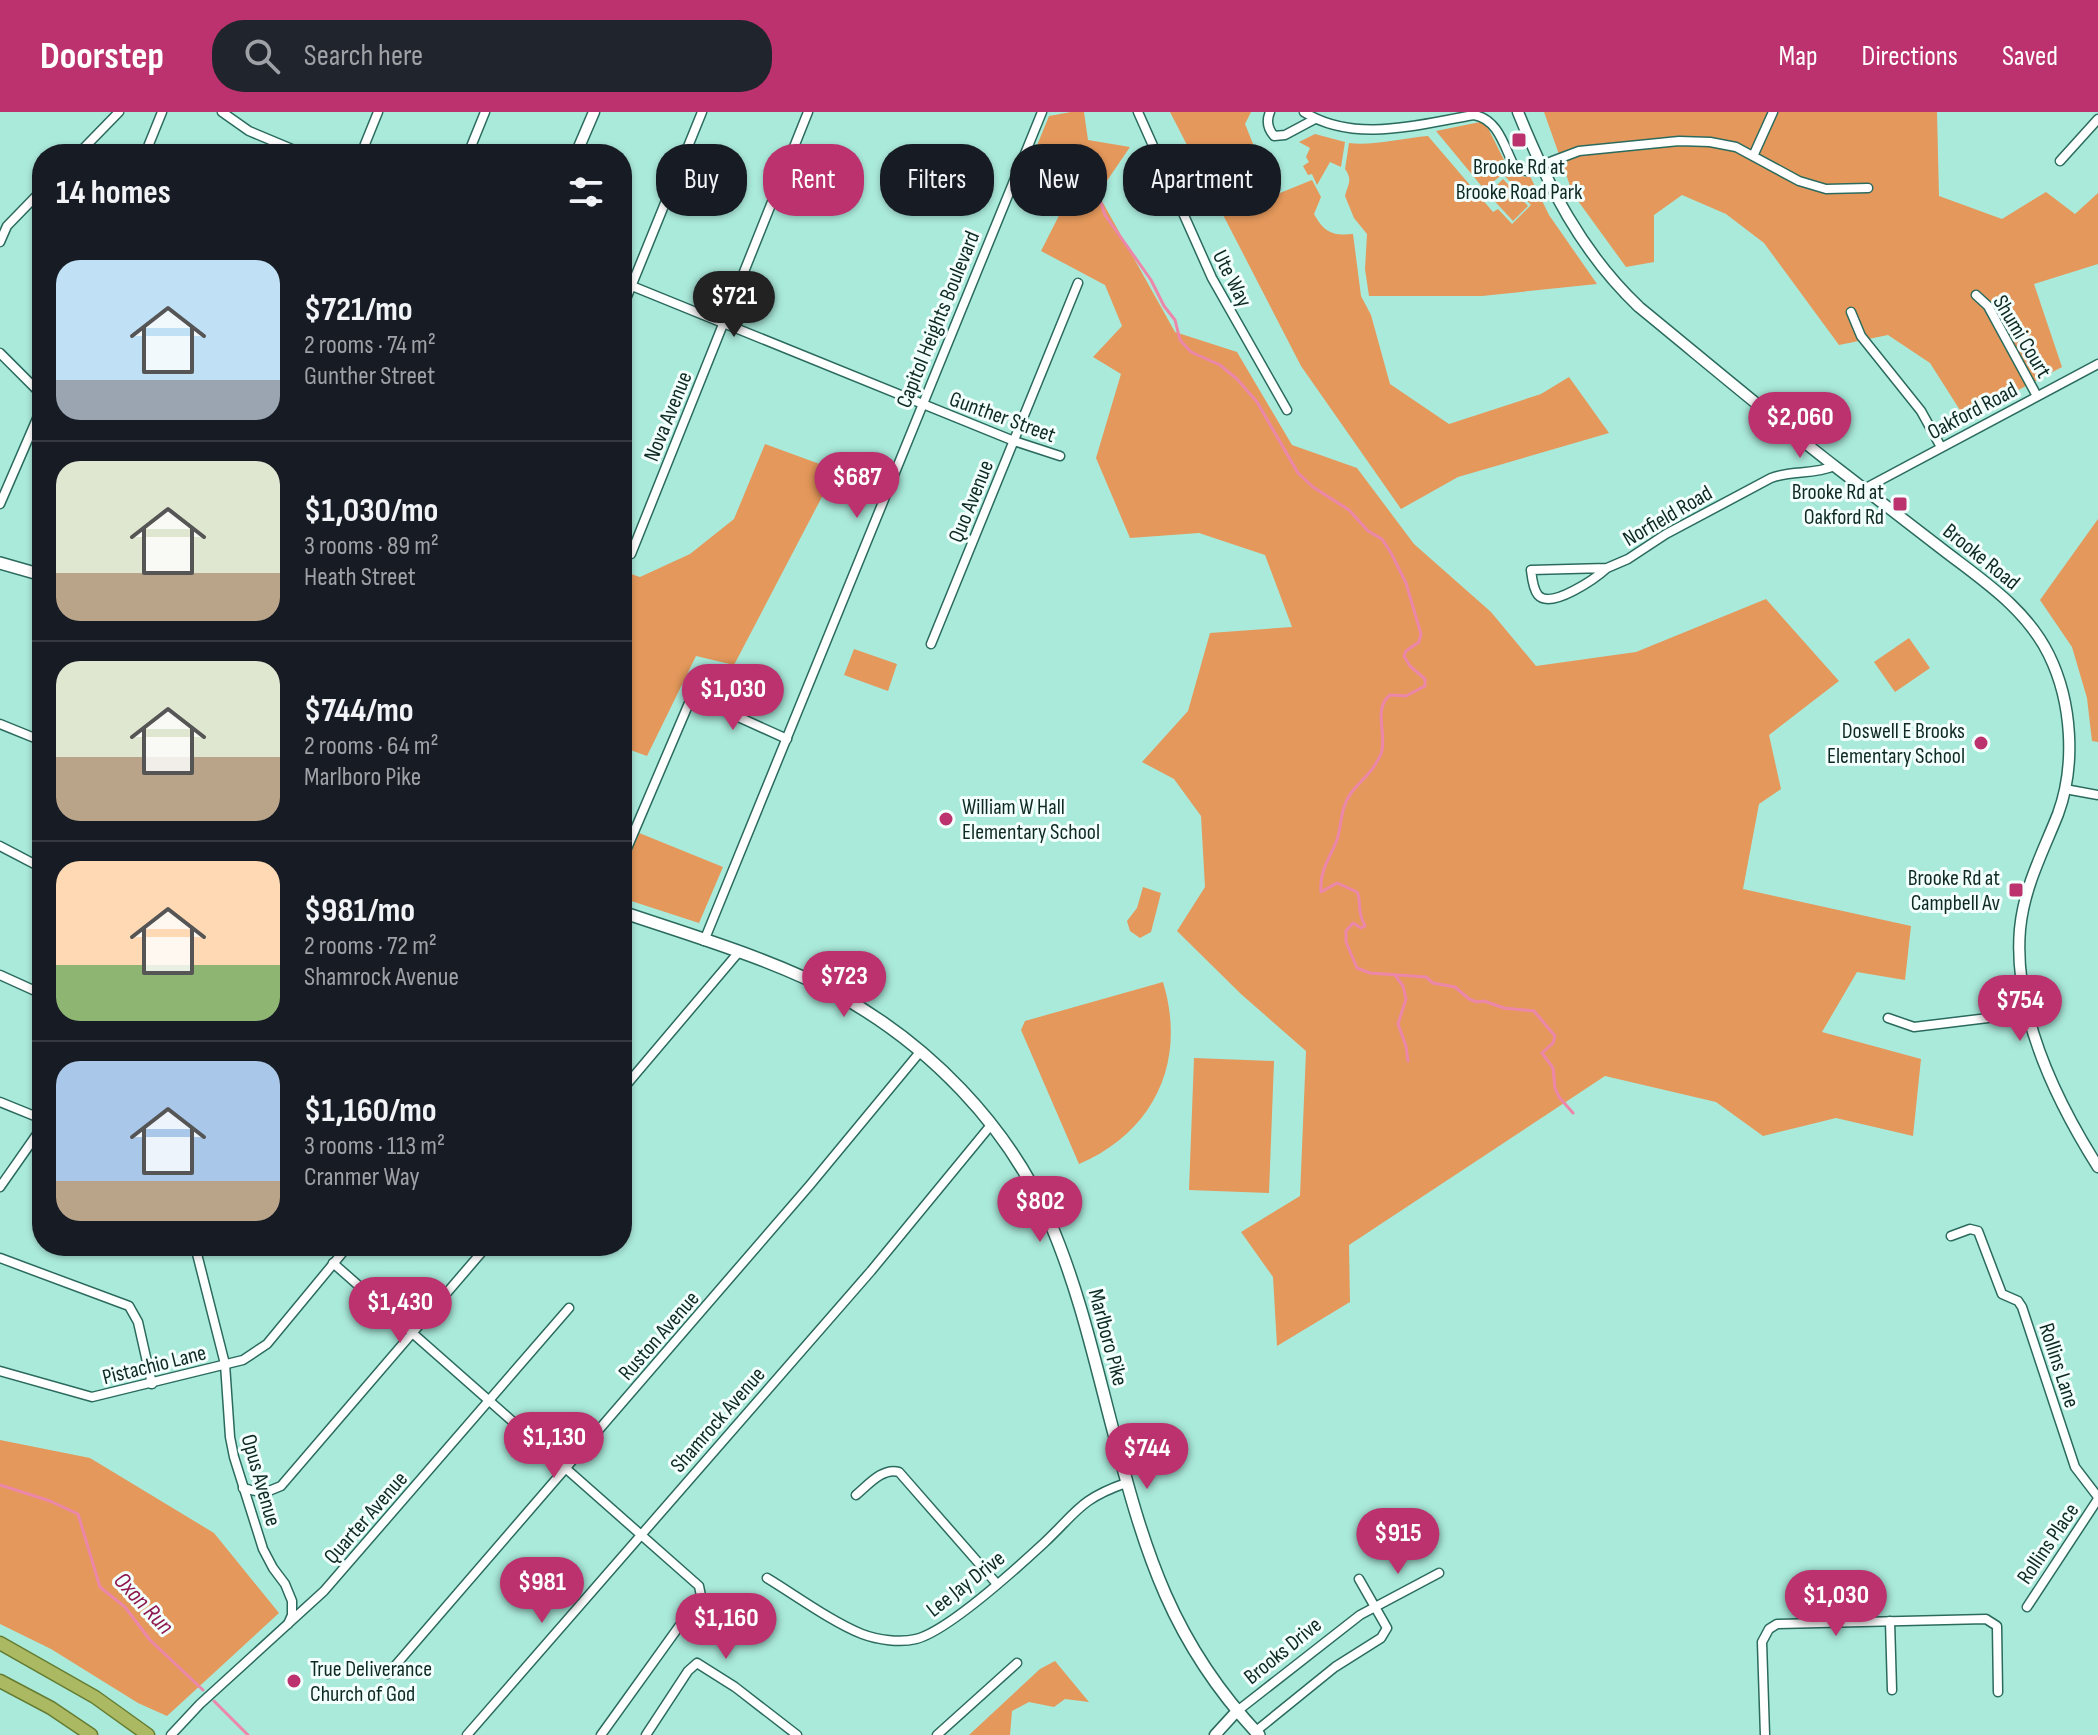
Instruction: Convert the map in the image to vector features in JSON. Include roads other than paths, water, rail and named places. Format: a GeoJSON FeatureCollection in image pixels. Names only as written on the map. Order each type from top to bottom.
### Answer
{"type":"FeatureCollection","features":[{"type":"Feature","properties":{"kind":"highway"},"geometry":{"type":"LineString","coordinates":[[0,1643],[95,1697],[148,1735]]}},
{"type":"Feature","properties":{"kind":"highway"},"geometry":{"type":"LineString","coordinates":[[0,1681],[51,1708],[91,1735]]}},
{"type":"Feature","properties":{"kind":"main road"},"geometry":{"type":"LineString","coordinates":[[0,563],[32,572]]}},
{"type":"Feature","properties":{"kind":"main road","name":"Marlboro Pike"},"geometry":{"type":"LineString","coordinates":[[632,919],[738,953],[837,994],[900,1035],[920,1052],[961,1090],[991,1125],[1033,1190],[1064,1257],[1082,1313],[1126,1483],[1164,1595],[1198,1658],[1255,1734]]}},
{"type":"Feature","properties":{"kind":"street"},"geometry":{"type":"LineString","coordinates":[[88,144],[119,112]]}},
{"type":"Feature","properties":{"kind":"street"},"geometry":{"type":"LineString","coordinates":[[149,144],[162,112]]}},
{"type":"Feature","properties":{"kind":"street"},"geometry":{"type":"LineString","coordinates":[[222,112],[249,131],[280,144]]}},
{"type":"Feature","properties":{"kind":"street"},"geometry":{"type":"LineString","coordinates":[[365,144],[378,112]]}},
{"type":"Feature","properties":{"kind":"street"},"geometry":{"type":"LineString","coordinates":[[472,144],[485,112]]}},
{"type":"Feature","properties":{"kind":"street"},"geometry":{"type":"LineString","coordinates":[[580,144],[594,112]]}},
{"type":"Feature","properties":{"kind":"street"},"geometry":{"type":"LineString","coordinates":[[632,273],[702,112]]}},
{"type":"Feature","properties":{"kind":"street","name":"Nova Avenue"},"geometry":{"type":"LineString","coordinates":[[632,551],[808,112]]}},
{"type":"Feature","properties":{"kind":"street","name":"Capitol Heights Boulevard"},"geometry":{"type":"LineString","coordinates":[[704,941],[1042,112]]}},
{"type":"Feature","properties":{"kind":"street","name":"Ute Way"},"geometry":{"type":"LineString","coordinates":[[1138,112],[1212,278],[1287,410]]}},
{"type":"Feature","properties":{"kind":"street"},"geometry":{"type":"LineString","coordinates":[[1270,112],[1269,130],[1274,136],[1285,135],[1315,119]]}},
{"type":"Feature","properties":{"kind":"street"},"geometry":{"type":"LineString","coordinates":[[1304,112],[1315,119],[1357,130],[1377,130],[1474,115],[1484,117],[1492,121],[1514,166],[1526,171],[1579,151],[1679,141],[1710,142],[1754,154],[1775,170],[1826,189],[1868,188]]}},
{"type":"Feature","properties":{"kind":"street","name":"Brooke Road"},"geometry":{"type":"LineString","coordinates":[[1518,112],[1540,166],[1588,251],[1617,286],[1834,466],[1998,593],[2027,620],[2049,654],[2063,693],[2069,732],[2065,789],[2029,882],[2020,930],[2021,969],[2029,1013],[2060,1097],[2098,1167]]}},
{"type":"Feature","properties":{"kind":"street"},"geometry":{"type":"LineString","coordinates":[[1754,154],[1773,112]]}},
{"type":"Feature","properties":{"kind":"street"},"geometry":{"type":"LineString","coordinates":[[2060,161],[2098,119],[2093,112]]}},
{"type":"Feature","properties":{"kind":"street"},"geometry":{"type":"LineString","coordinates":[[0,242],[7,226],[32,200]]}},
{"type":"Feature","properties":{"kind":"street","name":"Quo Avenue"},"geometry":{"type":"LineString","coordinates":[[931,644],[1078,283]]}},
{"type":"Feature","properties":{"kind":"street","name":"Gunther Street"},"geometry":{"type":"LineString","coordinates":[[632,286],[1014,441],[1060,456]]}},
{"type":"Feature","properties":{"kind":"street","name":"Shumi Court"},"geometry":{"type":"LineString","coordinates":[[1976,295],[1988,306],[2037,396]]}},
{"type":"Feature","properties":{"kind":"street"},"geometry":{"type":"LineString","coordinates":[[1851,312],[1861,336],[1921,411],[1941,447]]}},
{"type":"Feature","properties":{"kind":"street"},"geometry":{"type":"LineString","coordinates":[[0,353],[32,385]]}},
{"type":"Feature","properties":{"kind":"street","name":"Oakford Road"},"geometry":{"type":"LineString","coordinates":[[1864,489],[2098,364]]}},
{"type":"Feature","properties":{"kind":"street"},"geometry":{"type":"LineString","coordinates":[[0,504],[32,430]]}},
{"type":"Feature","properties":{"kind":"street","name":"Norfield Road"},"geometry":{"type":"LineString","coordinates":[[1607,568],[1531,570],[1540,598],[1549,600],[1565,595],[1666,534],[1771,478],[1834,466]]}},
{"type":"Feature","properties":{"kind":"street"},"geometry":{"type":"LineString","coordinates":[[632,837],[692,696],[787,739]]}},
{"type":"Feature","properties":{"kind":"street"},"geometry":{"type":"LineString","coordinates":[[0,724],[32,737]]}},
{"type":"Feature","properties":{"kind":"street"},"geometry":{"type":"LineString","coordinates":[[2065,789],[2098,795]]}},
{"type":"Feature","properties":{"kind":"street"},"geometry":{"type":"LineString","coordinates":[[0,846],[32,863]]}},
{"type":"Feature","properties":{"kind":"street"},"geometry":{"type":"LineString","coordinates":[[632,1078],[738,953]]}},
{"type":"Feature","properties":{"kind":"street"},"geometry":{"type":"LineString","coordinates":[[0,975],[32,989]]}},
{"type":"Feature","properties":{"kind":"street"},"geometry":{"type":"LineString","coordinates":[[1888,1018],[1914,1027],[2029,1013]]}},
{"type":"Feature","properties":{"kind":"street","name":"Ruston Avenue"},"geometry":{"type":"LineString","coordinates":[[388,1674],[810,1185],[920,1052]]}},
{"type":"Feature","properties":{"kind":"street"},"geometry":{"type":"LineString","coordinates":[[0,1102],[32,1115]]}},
{"type":"Feature","properties":{"kind":"street","name":"Shamrock Avenue"},"geometry":{"type":"LineString","coordinates":[[467,1735],[871,1271],[991,1125]]}},
{"type":"Feature","properties":{"kind":"street"},"geometry":{"type":"LineString","coordinates":[[0,1187],[32,1141]]}},
{"type":"Feature","properties":{"kind":"street","name":"Rollins Lane"},"geometry":{"type":"LineString","coordinates":[[1951,1236],[1970,1229],[1978,1231],[2002,1294],[2018,1301],[2022,1307],[2075,1467],[2098,1498]]}},
{"type":"Feature","properties":{"kind":"street","name":"Opus Avenue"},"geometry":{"type":"LineString","coordinates":[[198,1256],[225,1364],[230,1437],[263,1549],[292,1601],[292,1615],[287,1626]]}},
{"type":"Feature","properties":{"kind":"street"},"geometry":{"type":"LineString","coordinates":[[225,1364],[243,1360],[261,1350],[339,1256]]}},
{"type":"Feature","properties":{"kind":"street"},"geometry":{"type":"LineString","coordinates":[[243,1488],[264,1493],[281,1486],[479,1256]]}},
{"type":"Feature","properties":{"kind":"street"},"geometry":{"type":"LineString","coordinates":[[0,1258],[129,1306],[138,1322],[152,1384]]}},
{"type":"Feature","properties":{"kind":"street"},"geometry":{"type":"LineString","coordinates":[[333,1263],[700,1587],[701,1596],[601,1735]]}},
{"type":"Feature","properties":{"kind":"street","name":"Quarter Avenue"},"geometry":{"type":"LineString","coordinates":[[171,1735],[352,1560],[569,1308]]}},
{"type":"Feature","properties":{"kind":"street","name":"Pistachio Lane"},"geometry":{"type":"LineString","coordinates":[[0,1371],[86,1396],[97,1396],[225,1364]]}},
{"type":"Feature","properties":{"kind":"street"},"geometry":{"type":"LineString","coordinates":[[856,1495],[883,1473],[899,1472],[997,1584]]}},
{"type":"Feature","properties":{"kind":"street","name":"Lee Jay Drive"},"geometry":{"type":"LineString","coordinates":[[767,1578],[859,1633],[891,1640],[914,1640],[930,1634],[997,1584],[1046,1542],[1084,1502],[1126,1483]]}},
{"type":"Feature","properties":{"kind":"street","name":"Rollins Place"},"geometry":{"type":"LineString","coordinates":[[2027,1607],[2098,1498]]}},
{"type":"Feature","properties":{"kind":"street"},"geometry":{"type":"LineString","coordinates":[[1359,1579],[1374,1607],[1439,1573]]}},
{"type":"Feature","properties":{"kind":"street","name":"Brooks Drive"},"geometry":{"type":"LineString","coordinates":[[1215,1735],[1236,1712],[1333,1634],[1374,1607],[1387,1628],[1381,1638],[1335,1667],[1255,1734]]}},
{"type":"Feature","properties":{"kind":"street"},"geometry":{"type":"LineString","coordinates":[[1765,1735],[1762,1642],[1769,1629],[1782,1624],[1986,1619],[1997,1626],[1998,1692]]}},
{"type":"Feature","properties":{"kind":"street"},"geometry":{"type":"LineString","coordinates":[[1890,1621],[1892,1690]]}},
{"type":"Feature","properties":{"kind":"street"},"geometry":{"type":"LineString","coordinates":[[646,1735],[693,1665],[698,1663],[797,1735]]}},
{"type":"Feature","properties":{"kind":"street"},"geometry":{"type":"LineString","coordinates":[[937,1735],[1017,1663]]}},
{"type":"Feature","properties":{"kind":"waterway"},"geometry":{"type":"LineString","coordinates":[[1106,216],[1175,320],[1180,340],[1191,352],[1220,365],[1237,379],[1257,402],[1298,473],[1313,487],[1349,510],[1368,531],[1382,539],[1406,583],[1421,634],[1419,642],[1404,656],[1425,679],[1425,686],[1406,696],[1390,695],[1385,701],[1381,715],[1381,754],[1347,799],[1337,840],[1322,878],[1321,892],[1337,883],[1357,892],[1365,926],[1361,928],[1353,923],[1346,931],[1346,942],[1357,968],[1370,973],[1426,977],[1433,983],[1455,987],[1477,1002],[1534,1011],[1555,1036],[1553,1043],[1542,1053],[1553,1068],[1559,1097],[1573,1113]]}},
{"type":"Feature","properties":{"kind":"waterway"},"geometry":{"type":"LineString","coordinates":[[1395,975],[1403,986],[1406,999],[1398,1024],[1408,1061]]}},
{"type":"Feature","properties":{"kind":"waterway","name":"Oxon Run"},"geometry":{"type":"LineString","coordinates":[[0,1485],[50,1501],[78,1514],[100,1587],[125,1607],[150,1640],[203,1690]]}},
{"type":"Feature","properties":{"kind":"waterway","name":"Oxon Run"},"geometry":{"type":"LineString","coordinates":[[214,1701],[248,1735]]}},
{"type":"Feature","properties":{"kind":"place","name":"Brooke Rd at Brooke Road Park"},"geometry":{"type":"Point","coordinates":[1519,140]}},
{"type":"Feature","properties":{"kind":"place","name":"Brooke Rd at Oakford Rd"},"geometry":{"type":"Point","coordinates":[1900,504]}},
{"type":"Feature","properties":{"kind":"place","name":"Doswell E Brooks Elementary School"},"geometry":{"type":"Point","coordinates":[1981,743]}},
{"type":"Feature","properties":{"kind":"place","name":"William W Hall Elementary School"},"geometry":{"type":"Point","coordinates":[946,819]}},
{"type":"Feature","properties":{"kind":"place","name":"Brooke Rd at Campbell Av"},"geometry":{"type":"Point","coordinates":[2016,890]}},
{"type":"Feature","properties":{"kind":"place","name":"True Deliverance Church of God"},"geometry":{"type":"Point","coordinates":[294,1681]}}]}
